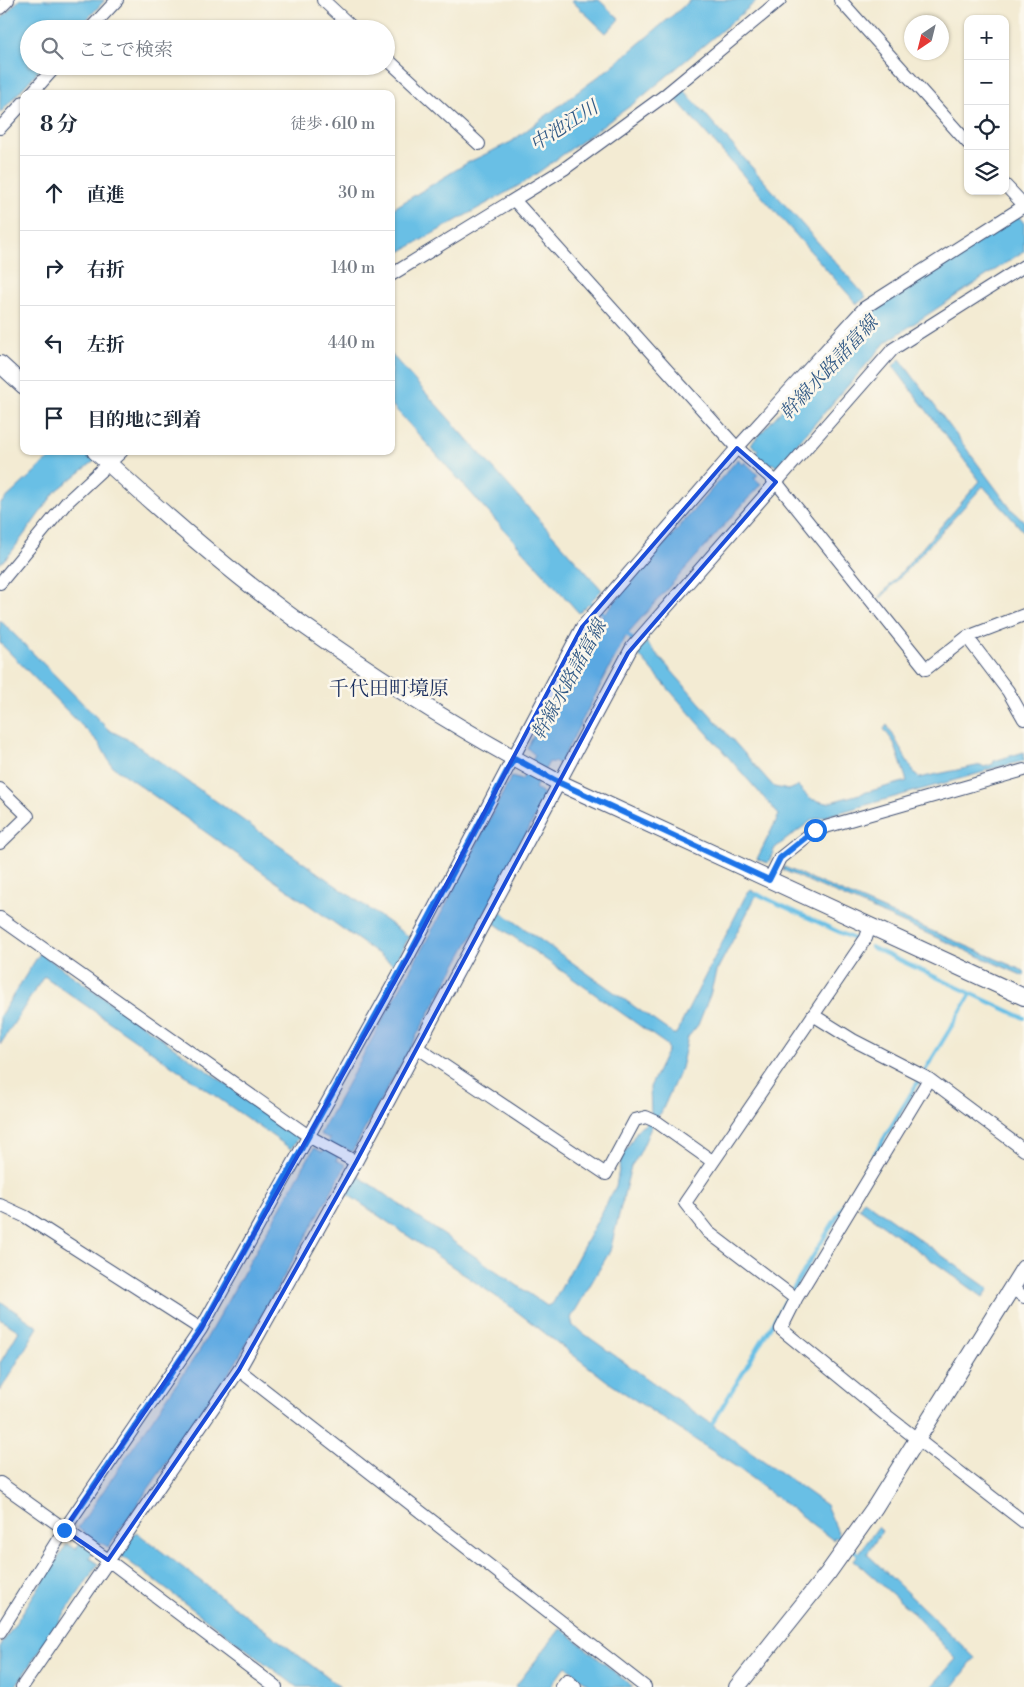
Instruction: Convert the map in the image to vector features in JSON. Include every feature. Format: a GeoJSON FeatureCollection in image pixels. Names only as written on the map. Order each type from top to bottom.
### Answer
{"type":"FeatureCollection","features":[{"type":"Feature","properties":{"kind":"street"},"geometry":{"type":"LineString","coordinates":[[0,8],[8,0]]}},
{"type":"Feature","properties":{"kind":"street"},"geometry":{"type":"LineString","coordinates":[[98,20],[117,0]]}},
{"type":"Feature","properties":{"kind":"street"},"geometry":{"type":"LineString","coordinates":[[323,0],[344,20]]}},
{"type":"Feature","properties":{"kind":"street"},"geometry":{"type":"LineString","coordinates":[[395,273],[515,201],[564,169],[664,96],[780,0]]}},
{"type":"Feature","properties":{"kind":"street"},"geometry":{"type":"LineString","coordinates":[[840,0],[964,139]]}},
{"type":"Feature","properties":{"kind":"street"},"geometry":{"type":"LineString","coordinates":[[395,66],[478,144]]}},
{"type":"Feature","properties":{"kind":"street"},"geometry":{"type":"LineString","coordinates":[[35,90],[48,75]]}},
{"type":"Feature","properties":{"kind":"street"},"geometry":{"type":"LineString","coordinates":[[0,128],[20,106]]}},
{"type":"Feature","properties":{"kind":"street"},"geometry":{"type":"LineString","coordinates":[[0,1632],[64,1530],[201,1329],[413,948],[521,761],[582,627],[597,607],[741,452],[864,308],[1024,206],[1009,189]]}},
{"type":"Feature","properties":{"kind":"street"},"geometry":{"type":"LineString","coordinates":[[515,201],[741,452],[772,479],[926,669],[967,637],[1024,615]]}},
{"type":"Feature","properties":{"kind":"street"},"geometry":{"type":"LineString","coordinates":[[22,1687],[238,1370],[356,1162],[490,914],[553,792],[560,783],[621,664],[635,643],[772,479],[893,349],[1024,266]]}},
{"type":"Feature","properties":{"kind":"street"},"geometry":{"type":"LineString","coordinates":[[0,364],[20,382]]}},
{"type":"Feature","properties":{"kind":"street"},"geometry":{"type":"LineString","coordinates":[[99,455],[195,540],[298,621],[397,688],[521,761],[560,783],[1024,997]]}},
{"type":"Feature","properties":{"kind":"street"},"geometry":{"type":"LineString","coordinates":[[0,583],[67,502],[118,455]]}},
{"type":"Feature","properties":{"kind":"street"},"geometry":{"type":"LineString","coordinates":[[967,637],[1008,691],[1024,719]]}},
{"type":"Feature","properties":{"kind":"street"},"geometry":{"type":"LineString","coordinates":[[769,880],[780,858],[815,830],[1024,770]]}},
{"type":"Feature","properties":{"kind":"street"},"geometry":{"type":"LineString","coordinates":[[0,789],[28,816],[0,844]]}},
{"type":"Feature","properties":{"kind":"street"},"geometry":{"type":"LineString","coordinates":[[0,918],[310,1136],[356,1162]]}},
{"type":"Feature","properties":{"kind":"street"},"geometry":{"type":"LineString","coordinates":[[796,1299],[708,1232],[685,1203],[866,938],[870,926]]}},
{"type":"Feature","properties":{"kind":"street"},"geometry":{"type":"LineString","coordinates":[[813,1015],[853,1040],[924,1076],[1024,1150]]}},
{"type":"Feature","properties":{"kind":"street"},"geometry":{"type":"LineString","coordinates":[[418,1048],[606,1174],[635,1120],[652,1120],[712,1161]]}},
{"type":"Feature","properties":{"kind":"street"},"geometry":{"type":"LineString","coordinates":[[924,1076],[796,1299],[781,1329],[1024,1522]]}},
{"type":"Feature","properties":{"kind":"street"},"geometry":{"type":"LineString","coordinates":[[0,1205],[26,1217],[201,1329]]}},
{"type":"Feature","properties":{"kind":"street"},"geometry":{"type":"LineString","coordinates":[[737,1687],[847,1546],[875,1507],[918,1439],[1018,1292],[1024,1268]]}},
{"type":"Feature","properties":{"kind":"street"},"geometry":{"type":"LineString","coordinates":[[238,1370],[645,1687]]}},
{"type":"Feature","properties":{"kind":"street"},"geometry":{"type":"LineString","coordinates":[[0,1483],[108,1560],[276,1687]]}},
{"type":"Feature","properties":{"kind":"street"},"geometry":{"type":"LineString","coordinates":[[561,1687],[567,1680],[575,1687]]}},
{"type":"Feature","properties":{"kind":"highlighted area"},"geometry":{"type":"Polygon","coordinates":[[[737,448],[776,482],[628,653],[356,1162],[239,1370],[108,1560],[64,1530],[201,1329],[406,961],[582,627],[737,448]]]}},
{"type":"Feature","properties":{"kind":"water"},"geometry":{"type":"Polygon","coordinates":[[[19,0],[105,0],[86,20],[20,20],[20,75],[35,75],[0,113],[0,20],[19,0]]]}},
{"type":"Feature","properties":{"kind":"water"},"geometry":{"type":"Polygon","coordinates":[[[571,0],[599,0],[619,19],[606,33],[571,0]]]}},
{"type":"Feature","properties":{"kind":"water","name":"中池江川"},"geometry":{"type":"Polygon","coordinates":[[[691,0],[758,0],[637,101],[525,182],[395,255],[395,208],[467,163],[511,142],[611,67],[691,0]]]}},
{"type":"Feature","properties":{"kind":"water"},"geometry":{"type":"Polygon","coordinates":[[[684,90],[866,297],[857,304],[674,97],[684,90]]]}},
{"type":"Feature","properties":{"kind":"water","name":"幹線水路諸富線"},"geometry":{"type":"Polygon","coordinates":[[[1018,216],[1024,223],[1024,251],[886,342],[777,467],[772,463],[769,467],[755,454],[758,450],[751,444],[869,314],[1018,216]]]}},
{"type":"Feature","properties":{"kind":"water"},"geometry":{"type":"Polygon","coordinates":[[[395,358],[602,590],[579,613],[395,408],[395,358]]]}},
{"type":"Feature","properties":{"kind":"water"},"geometry":{"type":"Polygon","coordinates":[[[900,359],[1011,509],[1024,521],[1024,532],[983,486],[880,599],[980,481],[893,366],[900,359]]]}},
{"type":"Feature","properties":{"kind":"water"},"geometry":{"type":"Polygon","coordinates":[[[53,455],[102,455],[55,492],[10,554],[0,564],[0,504],[53,455]]]}},
{"type":"Feature","properties":{"kind":"water","name":"幹線水路諸富線"},"geometry":{"type":"Polygon","coordinates":[[[738,459],[743,465],[745,462],[758,475],[754,478],[761,484],[627,634],[560,763],[549,762],[535,788],[546,796],[486,911],[352,1152],[343,1147],[336,1160],[346,1165],[235,1364],[108,1547],[100,1542],[89,1558],[98,1564],[15,1687],[0,1687],[0,1647],[67,1544],[76,1549],[86,1534],[78,1528],[201,1348],[314,1148],[323,1152],[330,1139],[320,1134],[447,903],[511,777],[522,780],[535,755],[527,748],[590,630],[738,459]]]}},
{"type":"Feature","properties":{"kind":"water"},"geometry":{"type":"Polygon","coordinates":[[[0,620],[109,730],[129,740],[409,937],[394,965],[112,766],[99,743],[0,643],[0,620]]]}},
{"type":"Feature","properties":{"kind":"water"},"geometry":{"type":"Polygon","coordinates":[[[646,642],[774,787],[789,790],[798,786],[810,799],[827,803],[907,781],[894,743],[884,729],[887,725],[910,766],[919,778],[981,765],[984,767],[993,764],[994,761],[1024,752],[1024,761],[986,770],[812,820],[775,848],[768,863],[757,859],[779,815],[637,653],[646,642]]]}},
{"type":"Feature","properties":{"kind":"water"},"geometry":{"type":"Polygon","coordinates":[[[784,867],[1024,971],[1024,976],[783,870],[784,867]]]}},
{"type":"Feature","properties":{"kind":"water"},"geometry":{"type":"Polygon","coordinates":[[[751,890],[757,894],[716,972],[710,995],[698,1025],[688,1037],[681,1068],[661,1113],[653,1123],[636,1160],[631,1166],[610,1251],[571,1318],[573,1326],[826,1505],[838,1532],[833,1540],[738,1468],[611,1384],[507,1304],[347,1194],[358,1176],[547,1306],[553,1303],[616,1186],[621,1159],[638,1129],[646,1124],[651,1114],[650,1087],[668,1050],[667,1045],[494,923],[501,912],[673,1034],[676,1034],[746,895],[751,890]]]}},
{"type":"Feature","properties":{"kind":"water"},"geometry":{"type":"Polygon","coordinates":[[[40,953],[300,1136],[291,1149],[44,976],[0,1045],[0,1016],[40,953]]]}},
{"type":"Feature","properties":{"kind":"water"},"geometry":{"type":"Polygon","coordinates":[[[864,1200],[989,1289],[983,1297],[859,1208],[864,1200]]]}},
{"type":"Feature","properties":{"kind":"water"},"geometry":{"type":"Polygon","coordinates":[[[0,1301],[38,1327],[0,1391],[0,1363],[19,1331],[0,1319],[0,1301]]]}},
{"type":"Feature","properties":{"kind":"water"},"geometry":{"type":"Polygon","coordinates":[[[878,1527],[882,1531],[867,1554],[975,1658],[953,1687],[931,1687],[956,1659],[910,1610],[854,1560],[878,1527]]]}},
{"type":"Feature","properties":{"kind":"water"},"geometry":{"type":"Polygon","coordinates":[[[136,1532],[340,1687],[297,1687],[119,1554],[136,1532]]]}},
{"type":"Feature","properties":{"kind":"water"},"geometry":{"type":"Polygon","coordinates":[[[561,1628],[633,1687],[591,1687],[566,1666],[550,1687],[515,1687],[561,1628]]]}},
{"type":"Feature","properties":{"kind":"waterway","name":"幹線水路諸富線"},"geometry":{"type":"LineString","coordinates":[[590,602],[603,613]]}},
{"type":"Feature","properties":{"kind":"waterway"},"geometry":{"type":"LineString","coordinates":[[627,634],[641,648]]}},
{"type":"Feature","properties":{"kind":"waterway"},"geometry":{"type":"LineString","coordinates":[[757,894],[856,940]]}},
{"type":"Feature","properties":{"kind":"waterway"},"geometry":{"type":"LineString","coordinates":[[871,947],[1024,1018]]}},
{"type":"Feature","properties":{"kind":"waterway"},"geometry":{"type":"LineString","coordinates":[[792,1291],[971,994]]}},
{"type":"Feature","properties":{"kind":"waterway"},"geometry":{"type":"LineString","coordinates":[[712,1424],[788,1297]]}},
{"type":"Feature","properties":{"kind":"waterway"},"geometry":{"type":"LineString","coordinates":[[836,1535],[846,1543]]}},
{"type":"Feature","properties":{"kind":"waterway"},"geometry":{"type":"LineString","coordinates":[[851,1548],[859,1554]]}},
{"type":"Feature","properties":{"kind":"district","name":"千代田町境原"},"geometry":{"type":"Point","coordinates":[389,689]}},
{"type":"Feature","properties":{"kind":"route"},"geometry":{"type":"LineString","coordinates":[[64,1530],[201,1329],[406,961],[514,758],[560,783],[769,880],[780,858],[815,830]]}}]}
